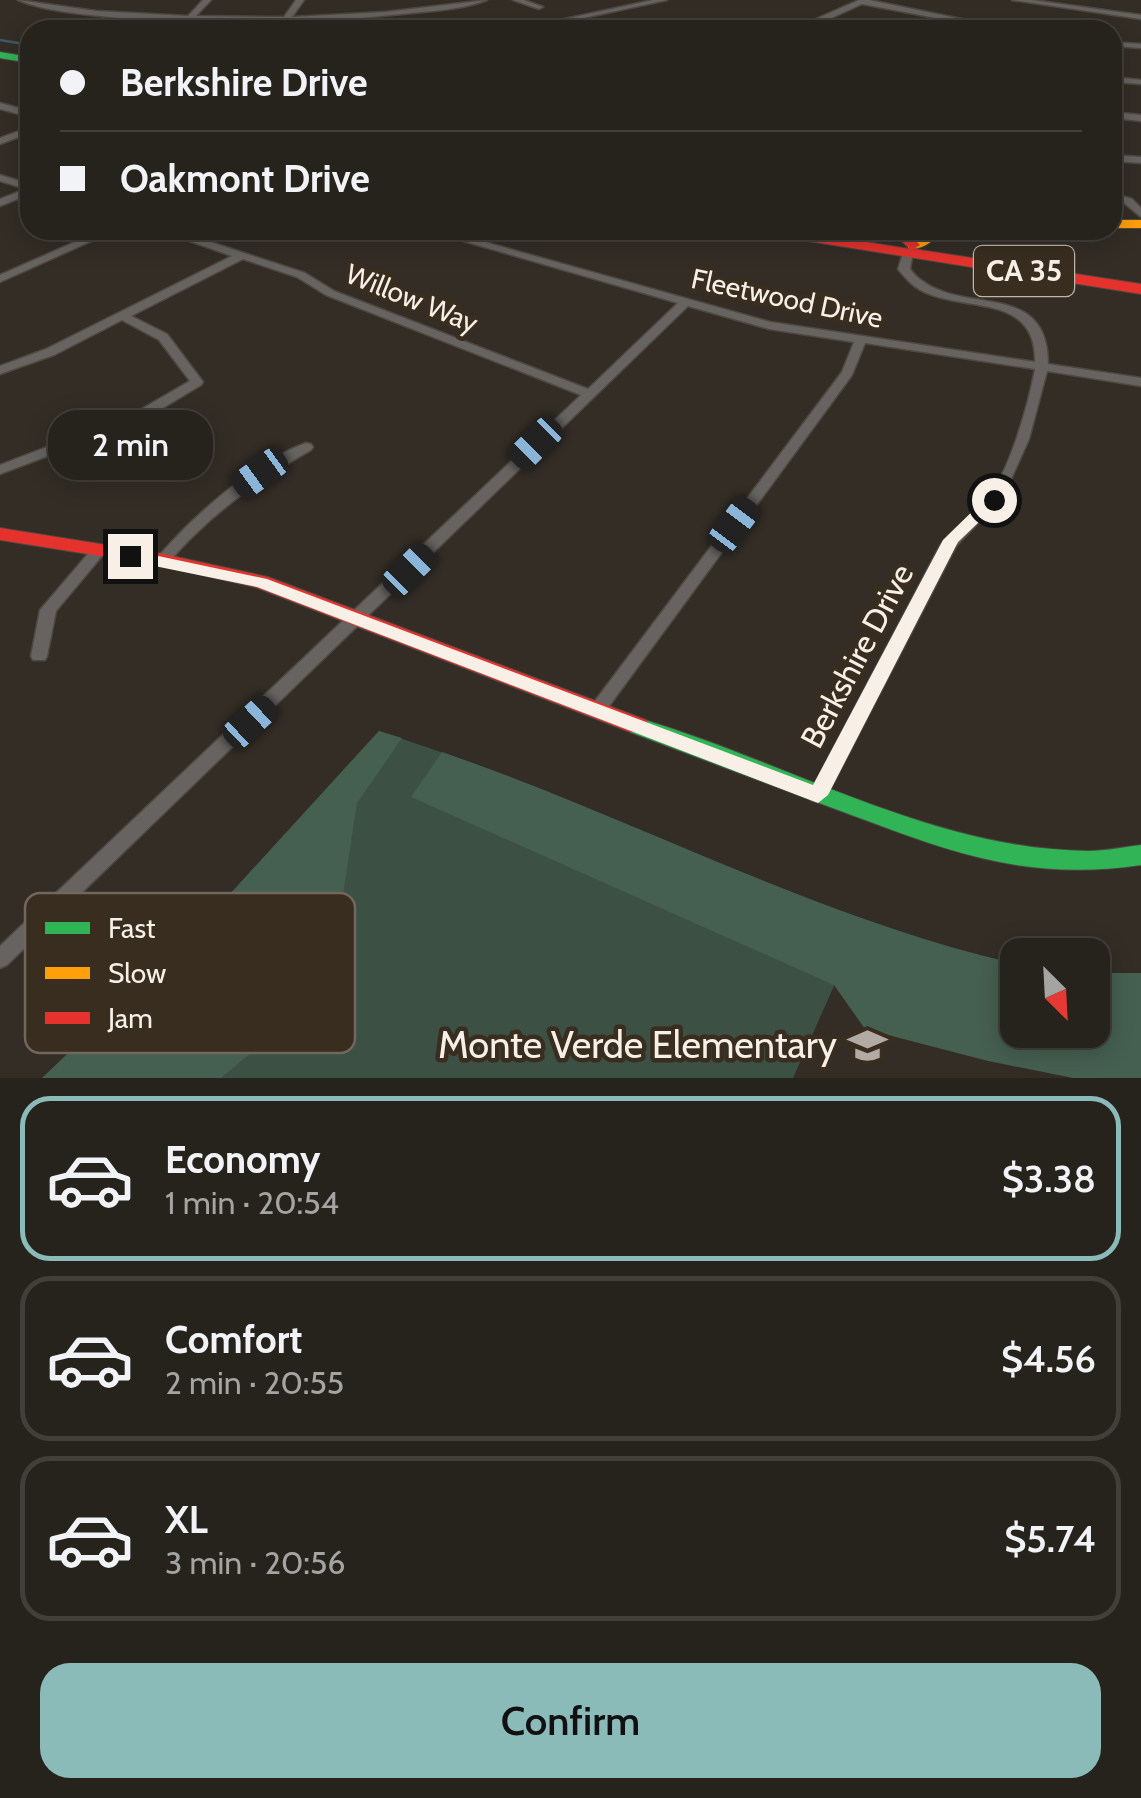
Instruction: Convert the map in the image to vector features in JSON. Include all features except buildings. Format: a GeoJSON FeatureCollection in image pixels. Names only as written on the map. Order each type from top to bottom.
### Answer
{"type":"FeatureCollection","features":[{"type":"Feature","properties":{"kind":"street"},"geometry":{"type":"LineString","coordinates":[[22,0],[116,17],[258,19],[397,14],[483,0]]}},
{"type":"Feature","properties":{"kind":"street"},"geometry":{"type":"LineString","coordinates":[[55,8],[84,0]]}},
{"type":"Feature","properties":{"kind":"street"},"geometry":{"type":"LineString","coordinates":[[190,18],[207,0]]}},
{"type":"Feature","properties":{"kind":"street"},"geometry":{"type":"LineString","coordinates":[[286,19],[300,0]]}},
{"type":"Feature","properties":{"kind":"street"},"geometry":{"type":"LineString","coordinates":[[517,0],[539,7]]}},
{"type":"Feature","properties":{"kind":"street"},"geometry":{"type":"LineString","coordinates":[[566,20],[663,0]]}},
{"type":"Feature","properties":{"kind":"street"},"geometry":{"type":"LineString","coordinates":[[1016,0],[1141,17]]}},
{"type":"Feature","properties":{"kind":"street"},"geometry":{"type":"LineString","coordinates":[[820,20],[864,1],[960,20]]}},
{"type":"Feature","properties":{"kind":"street"},"geometry":{"type":"LineString","coordinates":[[388,5],[397,14]]}},
{"type":"Feature","properties":{"kind":"street"},"geometry":{"type":"LineString","coordinates":[[0,279],[88,240]]}},
{"type":"Feature","properties":{"kind":"street","name":"Willow Way"},"geometry":{"type":"LineString","coordinates":[[195,240],[301,275],[330,293],[587,393]]}},
{"type":"Feature","properties":{"kind":"street","name":"Fleetwood Drive"},"geometry":{"type":"LineString","coordinates":[[464,240],[769,325],[1141,382]]}},
{"type":"Feature","properties":{"kind":"street","name":"CA 35"},"geometry":{"type":"LineString","coordinates":[[876,240],[1141,280]]}},
{"type":"Feature","properties":{"kind":"street","name":"CA 35"},"geometry":{"type":"LineString","coordinates":[[909,243],[1141,289]]}},
{"type":"Feature","properties":{"kind":"street","name":"Berkshire Drive"},"geometry":{"type":"LineString","coordinates":[[818,795],[952,540],[994,500],[1034,414],[1040,338],[1034,326],[1012,312],[917,284],[904,269],[909,243]]}},
{"type":"Feature","properties":{"kind":"street"},"geometry":{"type":"LineString","coordinates":[[0,370],[50,352],[243,255]]}},
{"type":"Feature","properties":{"kind":"street"},"geometry":{"type":"LineString","coordinates":[[70,893],[684,304]]}},
{"type":"Feature","properties":{"kind":"street"},"geometry":{"type":"LineString","coordinates":[[0,470],[138,417],[196,382],[162,337],[123,316]]}},
{"type":"Feature","properties":{"kind":"street"},"geometry":{"type":"LineString","coordinates":[[598,709],[848,372],[860,340]]}},
{"type":"Feature","properties":{"kind":"street"},"geometry":{"type":"LineString","coordinates":[[163,560],[193,523],[260,473],[306,447]]}},
{"type":"Feature","properties":{"kind":"street"},"geometry":{"type":"LineString","coordinates":[[0,534],[163,560],[261,582],[818,795],[964,846],[1024,858],[1090,862],[1141,855]]}},
{"type":"Feature","properties":{"kind":"street"},"geometry":{"type":"LineString","coordinates":[[39,656],[48,610],[98,551]]}},
{"type":"Feature","properties":{"kind":"street"},"geometry":{"type":"LineString","coordinates":[[0,959],[25,935]]}},
{"type":"Feature","properties":{"kind":"green space"},"geometry":{"type":"Polygon","coordinates":[[[379,731],[467,761],[863,921],[793,1078],[42,1078],[68,1053],[355,1053],[355,893],[231,893],[379,731]]]}},
{"type":"Feature","properties":{"kind":"green space"},"geometry":{"type":"Polygon","coordinates":[[[379,731],[402,738],[357,803],[343,893],[231,893],[379,731]]]}},
{"type":"Feature","properties":{"kind":"green space"},"geometry":{"type":"Polygon","coordinates":[[[442,752],[870,921],[1000,959],[1000,1048],[1110,1048],[1110,973],[1141,973],[1141,1078],[1073,1078],[865,1029],[834,985],[411,797],[442,752]]]}},
{"type":"Feature","properties":{"kind":"green space"},"geometry":{"type":"Polygon","coordinates":[[[68,1053],[251,1053],[221,1078],[42,1078],[68,1053]]]}},
{"type":"Feature","properties":{"kind":"waterway"},"geometry":{"type":"LineString","coordinates":[[0,40],[20,43]]}},
{"type":"Feature","properties":{"kind":"traffic: fast"},"geometry":{"type":"LineString","coordinates":[[0,55],[20,58]]}},
{"type":"Feature","properties":{"kind":"traffic: fast"},"geometry":{"type":"LineString","coordinates":[[638,726],[964,846],[1024,857],[1091,862],[1141,855]]}},
{"type":"Feature","properties":{"kind":"traffic: slow"},"geometry":{"type":"LineString","coordinates":[[1122,224],[1141,224]]}},
{"type":"Feature","properties":{"kind":"traffic: slow"},"geometry":{"type":"LineString","coordinates":[[913,245],[924,240]]}},
{"type":"Feature","properties":{"kind":"traffic: jam"},"geometry":{"type":"LineString","coordinates":[[828,240],[1141,289]]}},
{"type":"Feature","properties":{"kind":"traffic: jam"},"geometry":{"type":"LineString","coordinates":[[908,240],[913,245]]}},
{"type":"Feature","properties":{"kind":"traffic: jam"},"geometry":{"type":"LineString","coordinates":[[0,534],[163,560],[261,582],[638,726]]}},
{"type":"Feature","properties":{"kind":"place","name":"Monte Verde Elementary"},"geometry":{"type":"Point","coordinates":[867,1045]}},
{"type":"Feature","properties":{"kind":"route"},"geometry":{"type":"LineString","coordinates":[[130,556],[261,582],[818,795],[952,540],[994,500]]}}]}
